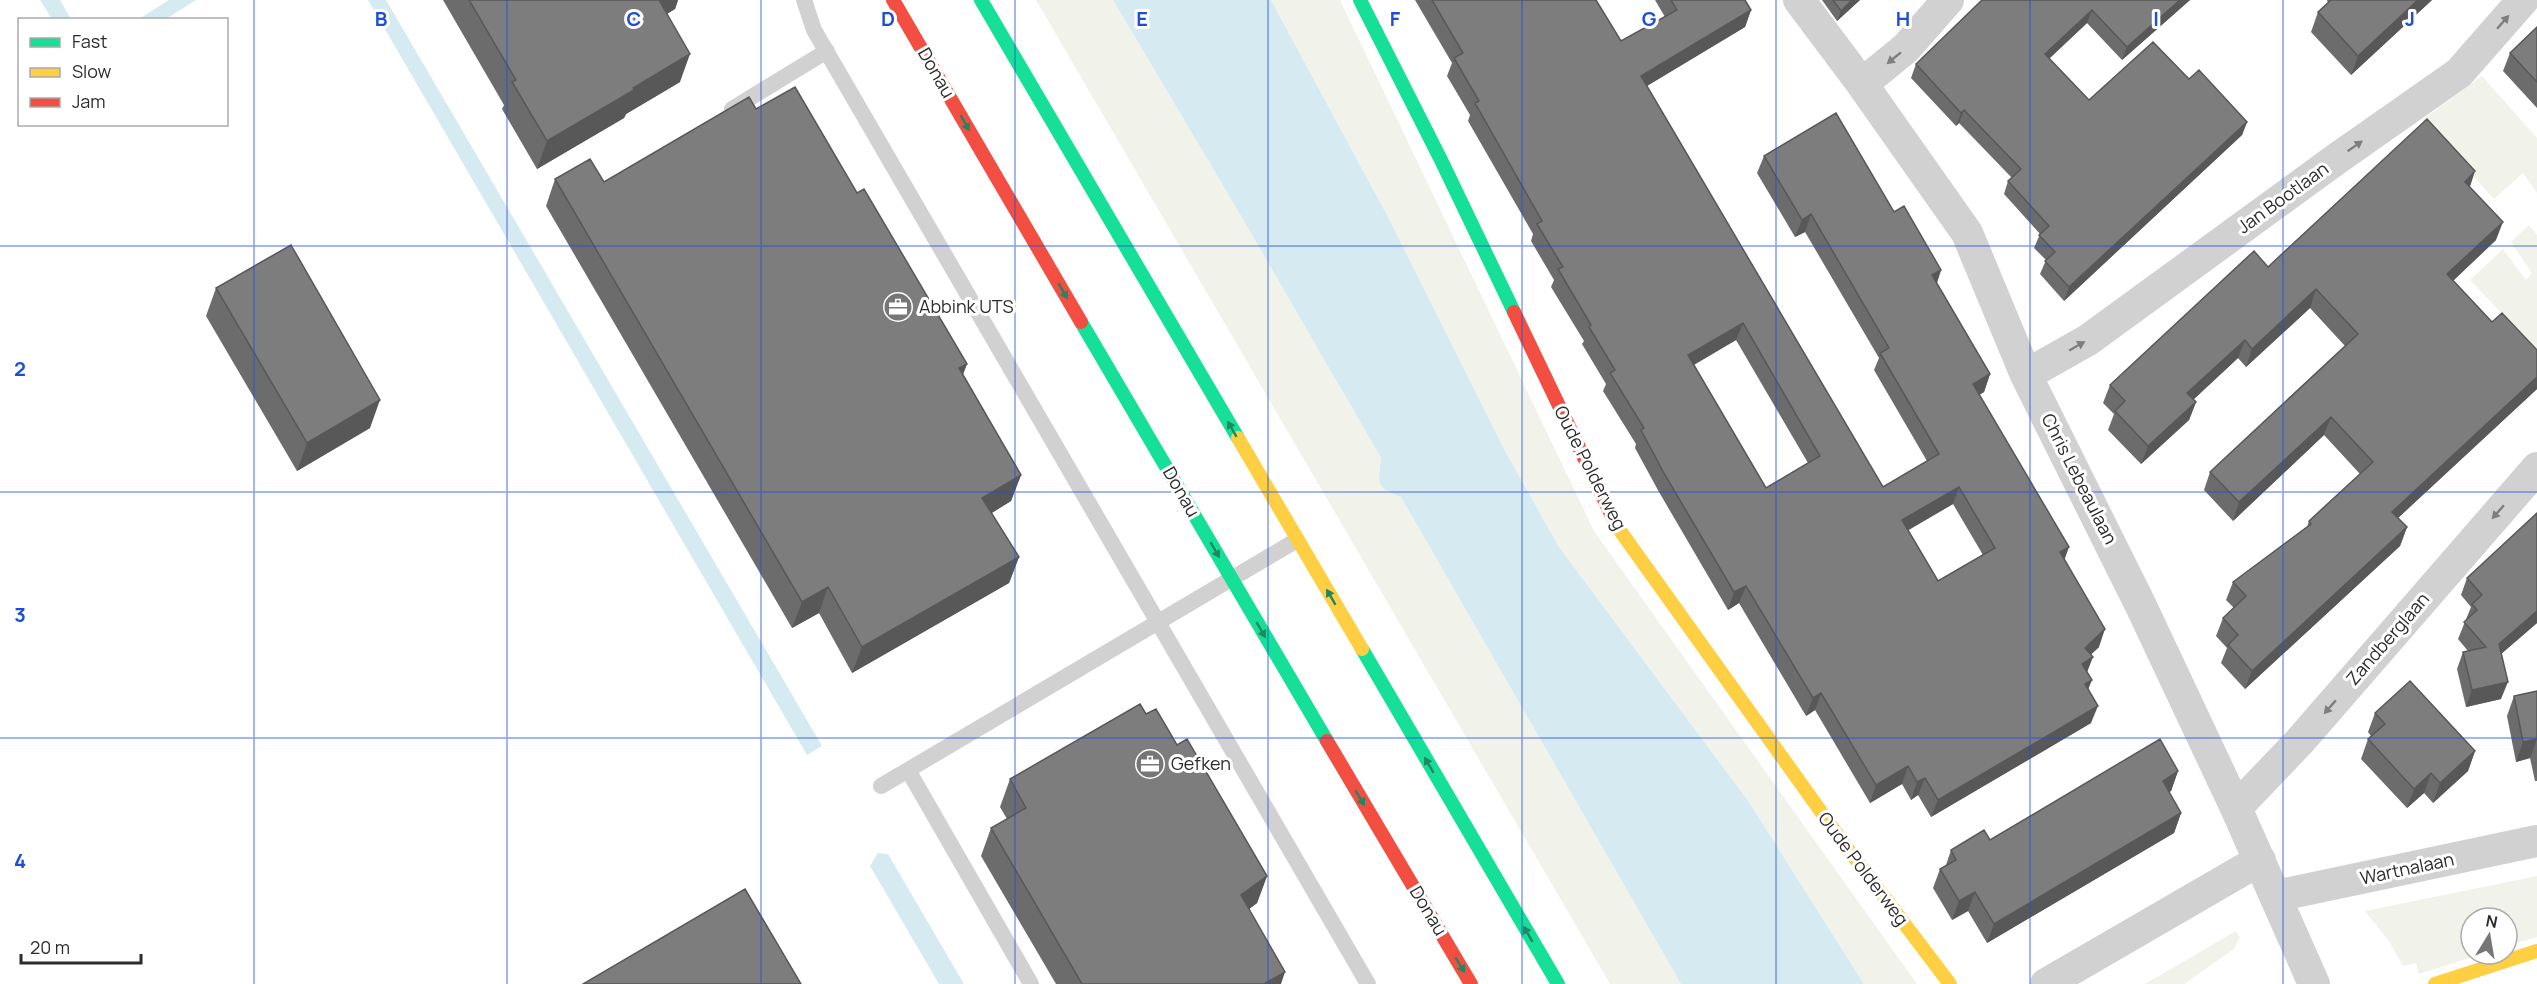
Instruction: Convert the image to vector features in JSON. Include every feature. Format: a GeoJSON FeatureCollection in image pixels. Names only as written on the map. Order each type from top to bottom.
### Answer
{"type":"FeatureCollection","features":[{"type":"Feature","properties":{"kind":"main road","name":"Donau"},"geometry":{"type":"LineString","coordinates":[[893,0],[1471,984]]}},
{"type":"Feature","properties":{"kind":"main road"},"geometry":{"type":"LineString","coordinates":[[981,0],[1558,984]]}},
{"type":"Feature","properties":{"kind":"main road","name":"Oude Polderweg"},"geometry":{"type":"LineString","coordinates":[[1360,0],[1441,160],[1616,525],[1846,848],[1950,984]]}},
{"type":"Feature","properties":{"kind":"main road"},"geometry":{"type":"LineString","coordinates":[[2435,984],[2537,951]]}},
{"type":"Feature","properties":{"kind":"street","name":"Chris Lebeaulaan"},"geometry":{"type":"LineString","coordinates":[[1799,0],[1862,84],[1967,233],[2026,375],[2118,557],[2260,860],[2314,984]]}},
{"type":"Feature","properties":{"kind":"street"},"geometry":{"type":"LineString","coordinates":[[1862,84],[1906,48],[1948,0]]}},
{"type":"Feature","properties":{"kind":"street","name":"Jan Bootlaan"},"geometry":{"type":"LineString","coordinates":[[2026,375],[2088,340],[2335,160],[2459,73],[2523,0]]}},
{"type":"Feature","properties":{"kind":"street","name":"Zandberglaan"},"geometry":{"type":"LineString","coordinates":[[2236,808],[2300,741],[2537,468]]}},
{"type":"Feature","properties":{"kind":"street","name":"Wartnalaan"},"geometry":{"type":"LineString","coordinates":[[2276,896],[2537,841]]}},
{"type":"Feature","properties":{"kind":"street"},"geometry":{"type":"LineString","coordinates":[[2046,984],[2260,860]]}},
{"type":"Feature","properties":{"kind":"lane"},"geometry":{"type":"LineString","coordinates":[[804,0],[814,30],[1368,984]]}},
{"type":"Feature","properties":{"kind":"lane"},"geometry":{"type":"LineString","coordinates":[[720,117],[827,51]]}},
{"type":"Feature","properties":{"kind":"lane"},"geometry":{"type":"LineString","coordinates":[[880,786],[1297,540]]}},
{"type":"Feature","properties":{"kind":"lane"},"geometry":{"type":"LineString","coordinates":[[908,770],[1031,984]]}},
{"type":"Feature","properties":{"kind":"shaded area"},"geometry":{"type":"Polygon","coordinates":[[[1036,0],[1113,0],[1381,458],[1380,484],[1386,490],[1401,497],[1681,984],[1610,984],[1036,0]]]}},
{"type":"Feature","properties":{"kind":"shaded area"},"geometry":{"type":"Polygon","coordinates":[[[1271,0],[1340,0],[1594,531],[1917,984],[1864,984],[1749,802],[1559,547],[1505,451],[1388,217],[1271,0]]]}},
{"type":"Feature","properties":{"kind":"shaded area"},"geometry":{"type":"Polygon","coordinates":[[[2482,76],[2537,138],[2537,193],[2523,173],[2494,199],[2422,120],[2482,76]]]}},
{"type":"Feature","properties":{"kind":"shaded area"},"geometry":{"type":"Polygon","coordinates":[[[2529,225],[2537,235],[2537,350],[2470,280],[2503,249],[2526,280],[2532,273],[2511,242],[2529,225]]]}},
{"type":"Feature","properties":{"kind":"shaded area"},"geometry":{"type":"Polygon","coordinates":[[[2537,876],[2537,937],[2519,942],[2519,906],[2459,906],[2459,961],[2419,974],[2416,963],[2403,966],[2389,941],[2365,911],[2537,876]]]}},
{"type":"Feature","properties":{"kind":"shaded area"},"geometry":{"type":"Polygon","coordinates":[[[2236,931],[2240,937],[2234,949],[2184,984],[2145,984],[2236,931]]]}},
{"type":"Feature","properties":{"kind":"water"},"geometry":{"type":"Polygon","coordinates":[[[40,0],[60,0],[70,18],[51,18],[40,0]]]}},
{"type":"Feature","properties":{"kind":"water"},"geometry":{"type":"Polygon","coordinates":[[[169,0],[196,0],[168,18],[141,18],[169,0]]]}},
{"type":"Feature","properties":{"kind":"water"},"geometry":{"type":"Polygon","coordinates":[[[368,0],[386,0],[822,746],[807,755],[368,0]]]}},
{"type":"Feature","properties":{"kind":"water"},"geometry":{"type":"Polygon","coordinates":[[[1113,0],[1271,0],[1388,217],[1505,451],[1559,547],[1749,802],[1864,984],[1681,984],[1401,497],[1386,490],[1380,484],[1381,458],[1113,0]]]}},
{"type":"Feature","properties":{"kind":"water"},"geometry":{"type":"Polygon","coordinates":[[[878,853],[888,854],[964,984],[939,984],[870,866],[878,853]]]}},
{"type":"Feature","properties":{"kind":"building"},"geometry":{"type":"Polygon","coordinates":[[[469,0],[659,0],[690,54],[547,141],[512,82],[516,80],[469,0]]]}},
{"type":"Feature","properties":{"kind":"building"},"geometry":{"type":"Polygon","coordinates":[[[1432,0],[1596,0],[1621,41],[1677,10],[1671,0],[1745,0],[1751,10],[1641,76],[1883,487],[1939,454],[1880,353],[1889,348],[1811,214],[1802,220],[1764,156],[1836,113],[1894,212],[1904,206],[1941,270],[1932,275],[1990,374],[1973,384],[2069,547],[2060,552],[2105,629],[2085,648],[2093,657],[2082,664],[2092,680],[2085,684],[2098,706],[1938,800],[1925,778],[1917,782],[1908,766],[1876,785],[1821,693],[1813,698],[1746,586],[1734,592],[1665,475],[1641,430],[1644,428],[1610,373],[1615,370],[1558,269],[1563,267],[1537,224],[1542,221],[1475,103],[1479,101],[1454,58],[1463,53],[1432,0]],[[1743,323],[1688,355],[1766,488],[1820,456],[1743,323]],[[1959,487],[1902,520],[1938,581],[1995,548],[1959,487]]]}},
{"type":"Feature","properties":{"kind":"building"},"geometry":{"type":"Polygon","coordinates":[[[1833,0],[1852,0],[1841,11],[1833,0]]]}},
{"type":"Feature","properties":{"kind":"building"},"geometry":{"type":"Polygon","coordinates":[[[1982,0],[2180,0],[2127,47],[2092,10],[2045,54],[2089,100],[2153,42],[2189,79],[2199,70],[2247,122],[2069,287],[2045,261],[2055,252],[2039,235],[2049,226],[2008,181],[2021,169],[1964,110],[1961,113],[1916,64],[1982,0]]]}},
{"type":"Feature","properties":{"kind":"building"},"geometry":{"type":"Polygon","coordinates":[[[2331,0],[2418,0],[2358,56],[2318,12],[2331,0]]]}},
{"type":"Feature","properties":{"kind":"building"},"geometry":{"type":"Polygon","coordinates":[[[2537,27],[2537,82],[2510,53],[2537,27]]]}},
{"type":"Feature","properties":{"kind":"building"},"geometry":{"type":"Polygon","coordinates":[[[795,87],[857,193],[864,189],[967,364],[959,368],[1021,475],[982,498],[1019,557],[862,647],[828,587],[802,602],[555,179],[590,159],[604,182],[749,97],[756,109],[795,87]]]}},
{"type":"Feature","properties":{"kind":"building"},"geometry":{"type":"Polygon","coordinates":[[[2427,119],[2475,171],[2465,182],[2503,222],[2447,274],[2492,322],[2502,313],[2537,350],[2537,377],[2392,512],[2407,527],[2252,671],[2228,645],[2238,635],[2223,618],[2246,596],[2233,582],[2311,524],[2309,521],[2373,462],[2331,417],[2239,502],[2210,472],[2358,334],[2316,289],[2252,349],[2245,340],[2187,393],[2196,402],[2148,446],[2115,411],[2125,401],[2110,385],[2254,251],[2268,267],[2427,119]]]}},
{"type":"Feature","properties":{"kind":"building"},"geometry":{"type":"Polygon","coordinates":[[[291,245],[380,400],[307,443],[216,288],[291,245]]]}},
{"type":"Feature","properties":{"kind":"building"},"geometry":{"type":"Polygon","coordinates":[[[2537,513],[2537,611],[2499,644],[2508,682],[2472,690],[2463,652],[2486,647],[2464,622],[2477,610],[2472,604],[2482,595],[2467,578],[2537,513]]]}},
{"type":"Feature","properties":{"kind":"building"},"geometry":{"type":"Polygon","coordinates":[[[2410,681],[2475,751],[2440,783],[2431,773],[2414,789],[2368,739],[2385,724],[2375,713],[2410,681]]]}},
{"type":"Feature","properties":{"kind":"building"},"geometry":{"type":"Polygon","coordinates":[[[2537,691],[2537,739],[2523,742],[2514,696],[2537,691]]]}},
{"type":"Feature","properties":{"kind":"building"},"geometry":{"type":"Polygon","coordinates":[[[1140,704],[1146,714],[1156,709],[1177,745],[1187,739],[1267,876],[1241,895],[1285,972],[1264,984],[1082,984],[991,828],[1026,808],[1010,779],[1140,704]]]}},
{"type":"Feature","properties":{"kind":"building"},"geometry":{"type":"Polygon","coordinates":[[[2160,739],[2178,771],[2163,781],[2181,813],[1994,924],[1975,892],[1959,901],[1940,869],[1956,860],[1951,850],[1984,830],[1990,840],[2160,739]]]}},
{"type":"Feature","properties":{"kind":"building"},"geometry":{"type":"Polygon","coordinates":[[[745,889],[801,984],[583,984],[745,889]]]}},
{"type":"Feature","properties":{"kind":"traffic: fast"},"geometry":{"type":"LineString","coordinates":[[981,0],[1238,438]]}},
{"type":"Feature","properties":{"kind":"traffic: fast"},"geometry":{"type":"LineString","coordinates":[[1360,0],[1441,160],[1514,312]]}},
{"type":"Feature","properties":{"kind":"traffic: fast"},"geometry":{"type":"LineString","coordinates":[[1081,322],[1327,741]]}},
{"type":"Feature","properties":{"kind":"traffic: fast"},"geometry":{"type":"LineString","coordinates":[[1362,649],[1558,984]]}},
{"type":"Feature","properties":{"kind":"traffic: slow"},"geometry":{"type":"LineString","coordinates":[[1238,438],[1362,649]]}},
{"type":"Feature","properties":{"kind":"traffic: slow"},"geometry":{"type":"LineString","coordinates":[[1611,514],[1616,525],[1847,848],[1950,984]]}},
{"type":"Feature","properties":{"kind":"traffic: slow"},"geometry":{"type":"LineString","coordinates":[[2435,984],[2537,951]]}},
{"type":"Feature","properties":{"kind":"traffic: jam"},"geometry":{"type":"LineString","coordinates":[[893,0],[1081,322]]}},
{"type":"Feature","properties":{"kind":"traffic: jam"},"geometry":{"type":"LineString","coordinates":[[1514,312],[1611,514]]}},
{"type":"Feature","properties":{"kind":"traffic: jam"},"geometry":{"type":"LineString","coordinates":[[1327,741],[1471,984]]}},
{"type":"Feature","properties":{"kind":"place","name":"Abbink UTS"},"geometry":{"type":"Point","coordinates":[898,307]}},
{"type":"Feature","properties":{"kind":"place","name":"Gefken"},"geometry":{"type":"Point","coordinates":[1150,764]}}]}
